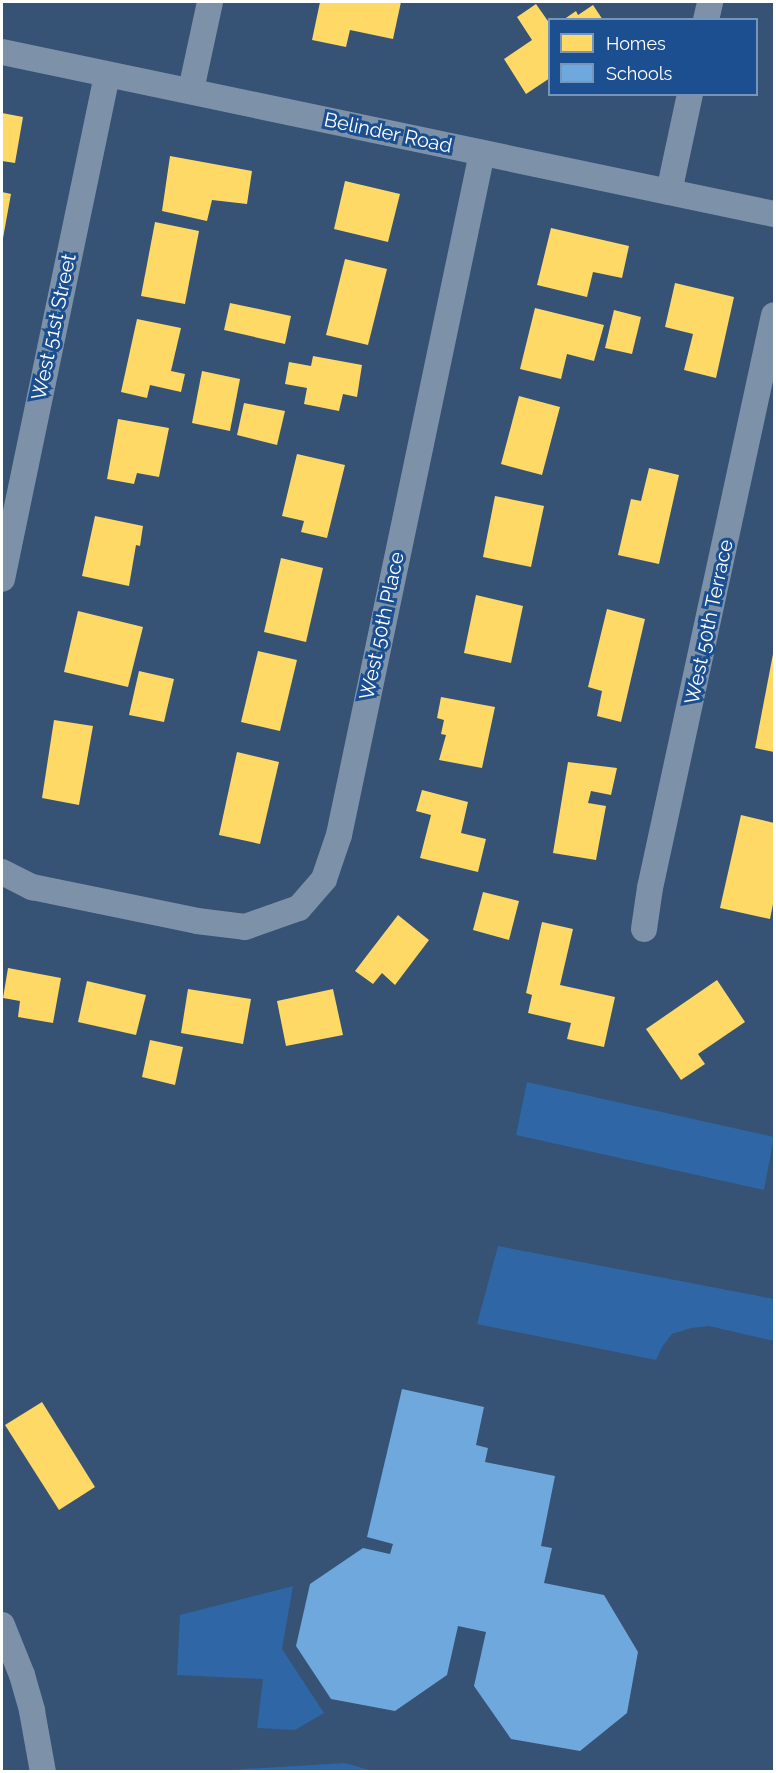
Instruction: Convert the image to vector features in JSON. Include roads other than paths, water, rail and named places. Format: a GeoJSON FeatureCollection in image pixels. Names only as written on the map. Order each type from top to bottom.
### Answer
{"type":"FeatureCollection","features":[{"type":"Feature","properties":{"kind":"street"},"geometry":{"type":"LineString","coordinates":[[191,90],[210,2]]}},
{"type":"Feature","properties":{"kind":"street"},"geometry":{"type":"LineString","coordinates":[[706,18],[710,2]]}},
{"type":"Feature","properties":{"kind":"street","name":"Belinder Road"},"geometry":{"type":"LineString","coordinates":[[2,52],[774,214]]}},
{"type":"Feature","properties":{"kind":"street","name":"West 51st Street"},"geometry":{"type":"LineString","coordinates":[[2,579],[107,75]]}},
{"type":"Feature","properties":{"kind":"street"},"geometry":{"type":"LineString","coordinates":[[669,192],[690,96]]}},
{"type":"Feature","properties":{"kind":"street","name":"West 50th Place"},"geometry":{"type":"LineString","coordinates":[[2,872],[32,887],[197,921],[245,927],[299,908],[324,879],[339,835],[482,153]]}},
{"type":"Feature","properties":{"kind":"street","name":"West 50th Terrace"},"geometry":{"type":"LineString","coordinates":[[644,929],[651,884],[774,315]]}},
{"type":"Feature","properties":{"kind":"street"},"geometry":{"type":"LineString","coordinates":[[2,1625],[22,1675],[32,1711],[43,1772]]}}]}
